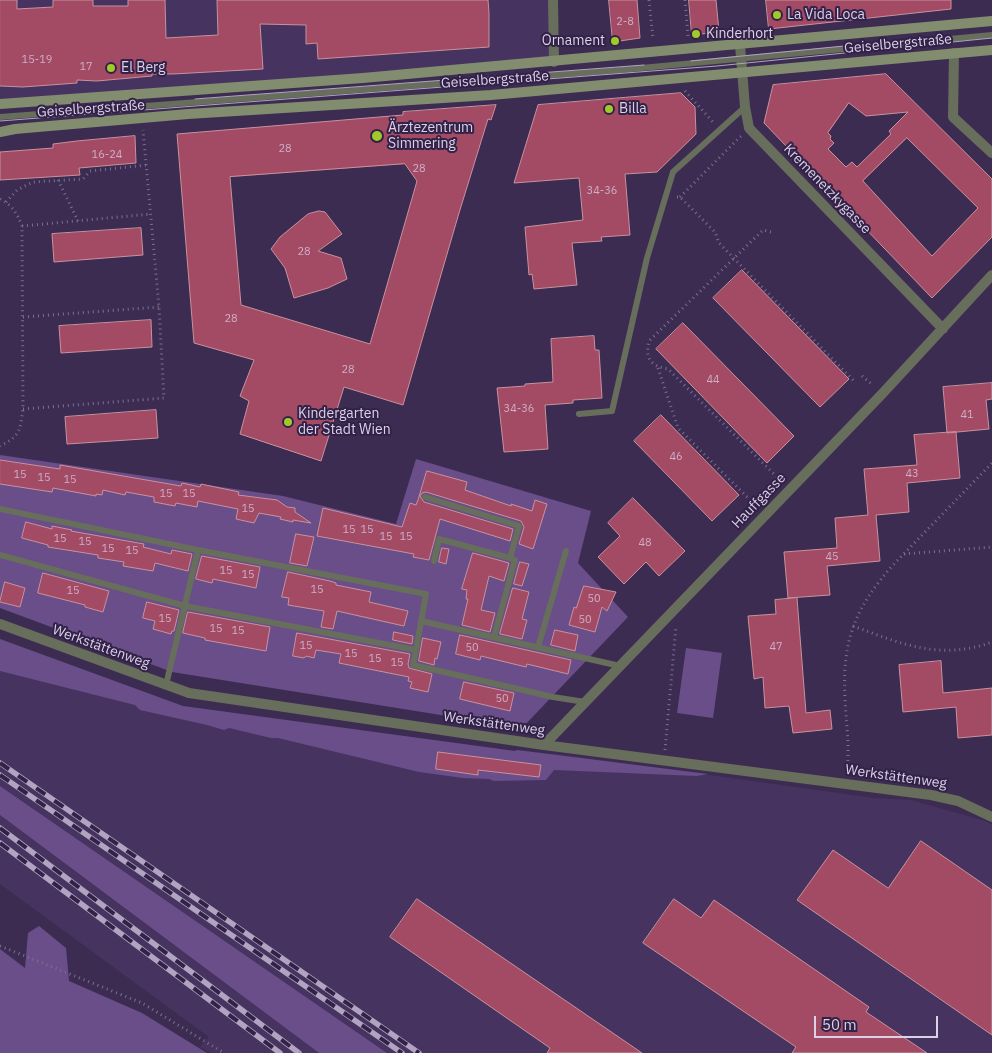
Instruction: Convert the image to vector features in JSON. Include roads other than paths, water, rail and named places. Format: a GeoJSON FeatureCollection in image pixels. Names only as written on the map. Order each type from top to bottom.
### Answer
{"type":"FeatureCollection","features":[{"type":"Feature","properties":{"kind":"main road","name":"Geiselbergstraße"},"geometry":{"type":"LineString","coordinates":[[0,104],[354,79],[740,45],[992,20]]}},
{"type":"Feature","properties":{"kind":"main road","name":"Geiselbergstraße"},"geometry":{"type":"LineString","coordinates":[[0,132],[15,129],[188,114],[604,85],[742,71],[992,50]]}},
{"type":"Feature","properties":{"kind":"street"},"geometry":{"type":"LineString","coordinates":[[554,0],[554,62]]}},
{"type":"Feature","properties":{"kind":"street"},"geometry":{"type":"LineString","coordinates":[[740,45],[745,107]]}},
{"type":"Feature","properties":{"kind":"street"},"geometry":{"type":"LineString","coordinates":[[954,53],[953,116],[992,153]]}},
{"type":"Feature","properties":{"kind":"street","name":"Kremenetzkygasse"},"geometry":{"type":"LineString","coordinates":[[745,107],[749,128],[943,329]]}},
{"type":"Feature","properties":{"kind":"street","name":"Hauffgasse"},"geometry":{"type":"LineString","coordinates":[[544,745],[790,490],[992,276]]}},
{"type":"Feature","properties":{"kind":"street","name":"Werkstättenweg"},"geometry":{"type":"LineString","coordinates":[[0,624],[189,693],[544,745],[899,790],[958,801],[992,817]]}},
{"type":"Feature","properties":{"kind":"lane"},"geometry":{"type":"LineString","coordinates":[[0,118],[742,60],[992,35]]}},
{"type":"Feature","properties":{"kind":"lane"},"geometry":{"type":"LineString","coordinates":[[579,414],[612,411],[647,258],[673,172],[745,107]]}},
{"type":"Feature","properties":{"kind":"lane"},"geometry":{"type":"LineString","coordinates":[[425,497],[519,526],[510,558]]}},
{"type":"Feature","properties":{"kind":"lane"},"geometry":{"type":"LineString","coordinates":[[0,509],[426,594],[413,665],[553,697],[585,702]]}},
{"type":"Feature","properties":{"kind":"lane"},"geometry":{"type":"LineString","coordinates":[[434,561],[439,539],[515,560],[494,637]]}},
{"type":"Feature","properties":{"kind":"lane"},"geometry":{"type":"LineString","coordinates":[[166,685],[198,550]]}},
{"type":"Feature","properties":{"kind":"lane"},"geometry":{"type":"LineString","coordinates":[[538,647],[566,551]]}},
{"type":"Feature","properties":{"kind":"lane"},"geometry":{"type":"LineString","coordinates":[[0,555],[185,606],[416,650]]}},
{"type":"Feature","properties":{"kind":"lane"},"geometry":{"type":"LineString","coordinates":[[421,621],[620,666]]}},
{"type":"Feature","properties":{"kind":"tram line"},"geometry":{"type":"LineString","coordinates":[[0,121],[717,66],[992,38]]}},
{"type":"Feature","properties":{"kind":"tram line"},"geometry":{"type":"LineString","coordinates":[[691,61],[885,42]]}},
{"type":"Feature","properties":{"kind":"tram line"},"geometry":{"type":"LineString","coordinates":[[195,99],[644,65]]}},
{"type":"Feature","properties":{"kind":"railway"},"geometry":{"type":"LineString","coordinates":[[0,763],[419,1053]]}},
{"type":"Feature","properties":{"kind":"railway"},"geometry":{"type":"LineString","coordinates":[[0,775],[402,1053]]}},
{"type":"Feature","properties":{"kind":"railway"},"geometry":{"type":"LineString","coordinates":[[0,828],[299,1053]]}},
{"type":"Feature","properties":{"kind":"railway"},"geometry":{"type":"LineString","coordinates":[[0,843],[280,1053]]}},
{"type":"Feature","properties":{"kind":"place","name":"La Vida Loca"},"geometry":{"type":"Point","coordinates":[777,15]}},
{"type":"Feature","properties":{"kind":"place","name":"Kinderhort"},"geometry":{"type":"Point","coordinates":[696,34]}},
{"type":"Feature","properties":{"kind":"place","name":"Ornament"},"geometry":{"type":"Point","coordinates":[615,41]}},
{"type":"Feature","properties":{"kind":"place","name":"El Berg"},"geometry":{"type":"Point","coordinates":[111,68]}},
{"type":"Feature","properties":{"kind":"place","name":"Billa"},"geometry":{"type":"Point","coordinates":[609,109]}},
{"type":"Feature","properties":{"kind":"place","name":"Ärztezentrum Simmering"},"geometry":{"type":"Point","coordinates":[377,136]}},
{"type":"Feature","properties":{"kind":"place","name":"Kindergarten der Stadt Wien"},"geometry":{"type":"Point","coordinates":[288,422]}}]}
